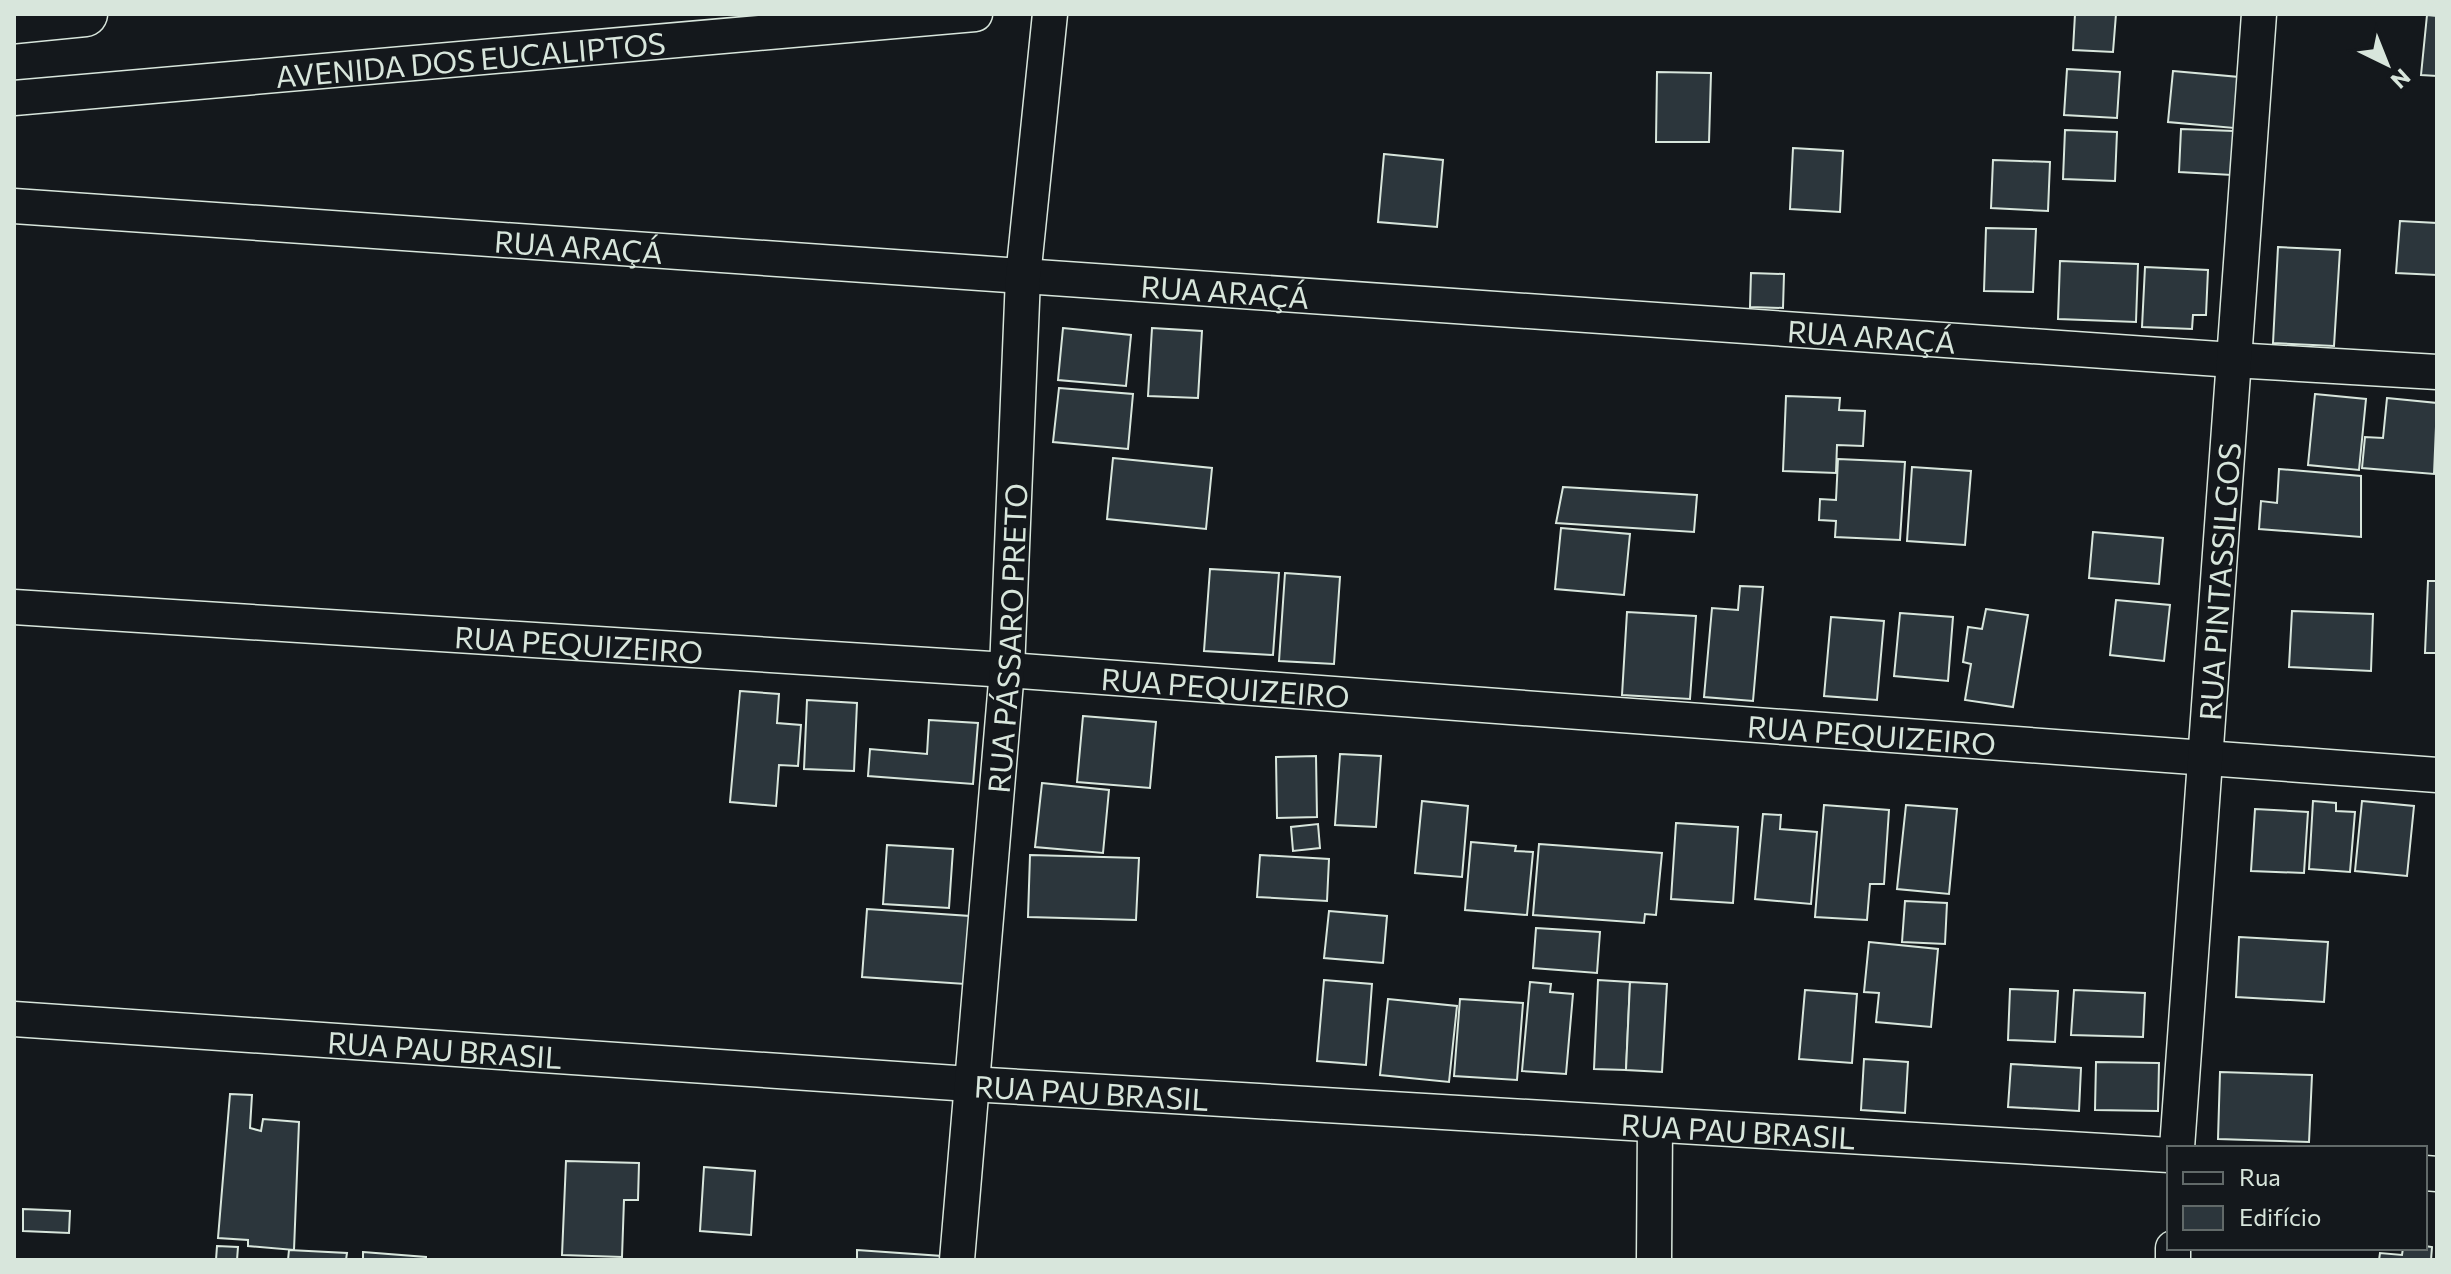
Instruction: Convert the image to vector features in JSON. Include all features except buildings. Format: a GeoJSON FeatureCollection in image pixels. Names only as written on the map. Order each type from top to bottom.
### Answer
{"type":"FeatureCollection","features":[{"type":"Feature","properties":{"kind":"main road"},"geometry":{"type":"LineString","coordinates":[[14,21],[85,14]]}},
{"type":"Feature","properties":{"kind":"street","name":"AVENIDA DOS EUCALIPTOS"},"geometry":{"type":"LineString","coordinates":[[14,98],[975,14]]}},
{"type":"Feature","properties":{"kind":"street","name":"RUA PÁSSARO PRETO"},"geometry":{"type":"LineString","coordinates":[[957,1260],[1007,670],[1023,277],[1050,14]]}},
{"type":"Feature","properties":{"kind":"street","name":"RUA PINTASSILGOS"},"geometry":{"type":"LineString","coordinates":[[2177,1146],[2259,14]]}},
{"type":"Feature","properties":{"kind":"street","name":"RUA ARAÇÁ"},"geometry":{"type":"LineString","coordinates":[[14,206],[2437,372]]}},
{"type":"Feature","properties":{"kind":"street","name":"RUA PEQUIZEIRO"},"geometry":{"type":"LineString","coordinates":[[14,607],[1007,670],[2437,775]]}},
{"type":"Feature","properties":{"kind":"street","name":"RUA PAU BRASIL"},"geometry":{"type":"LineString","coordinates":[[14,1019],[970,1084],[2167,1155]]}},
{"type":"Feature","properties":{"kind":"street"},"geometry":{"type":"LineString","coordinates":[[1654,1260],[1655,1125]]}}]}
